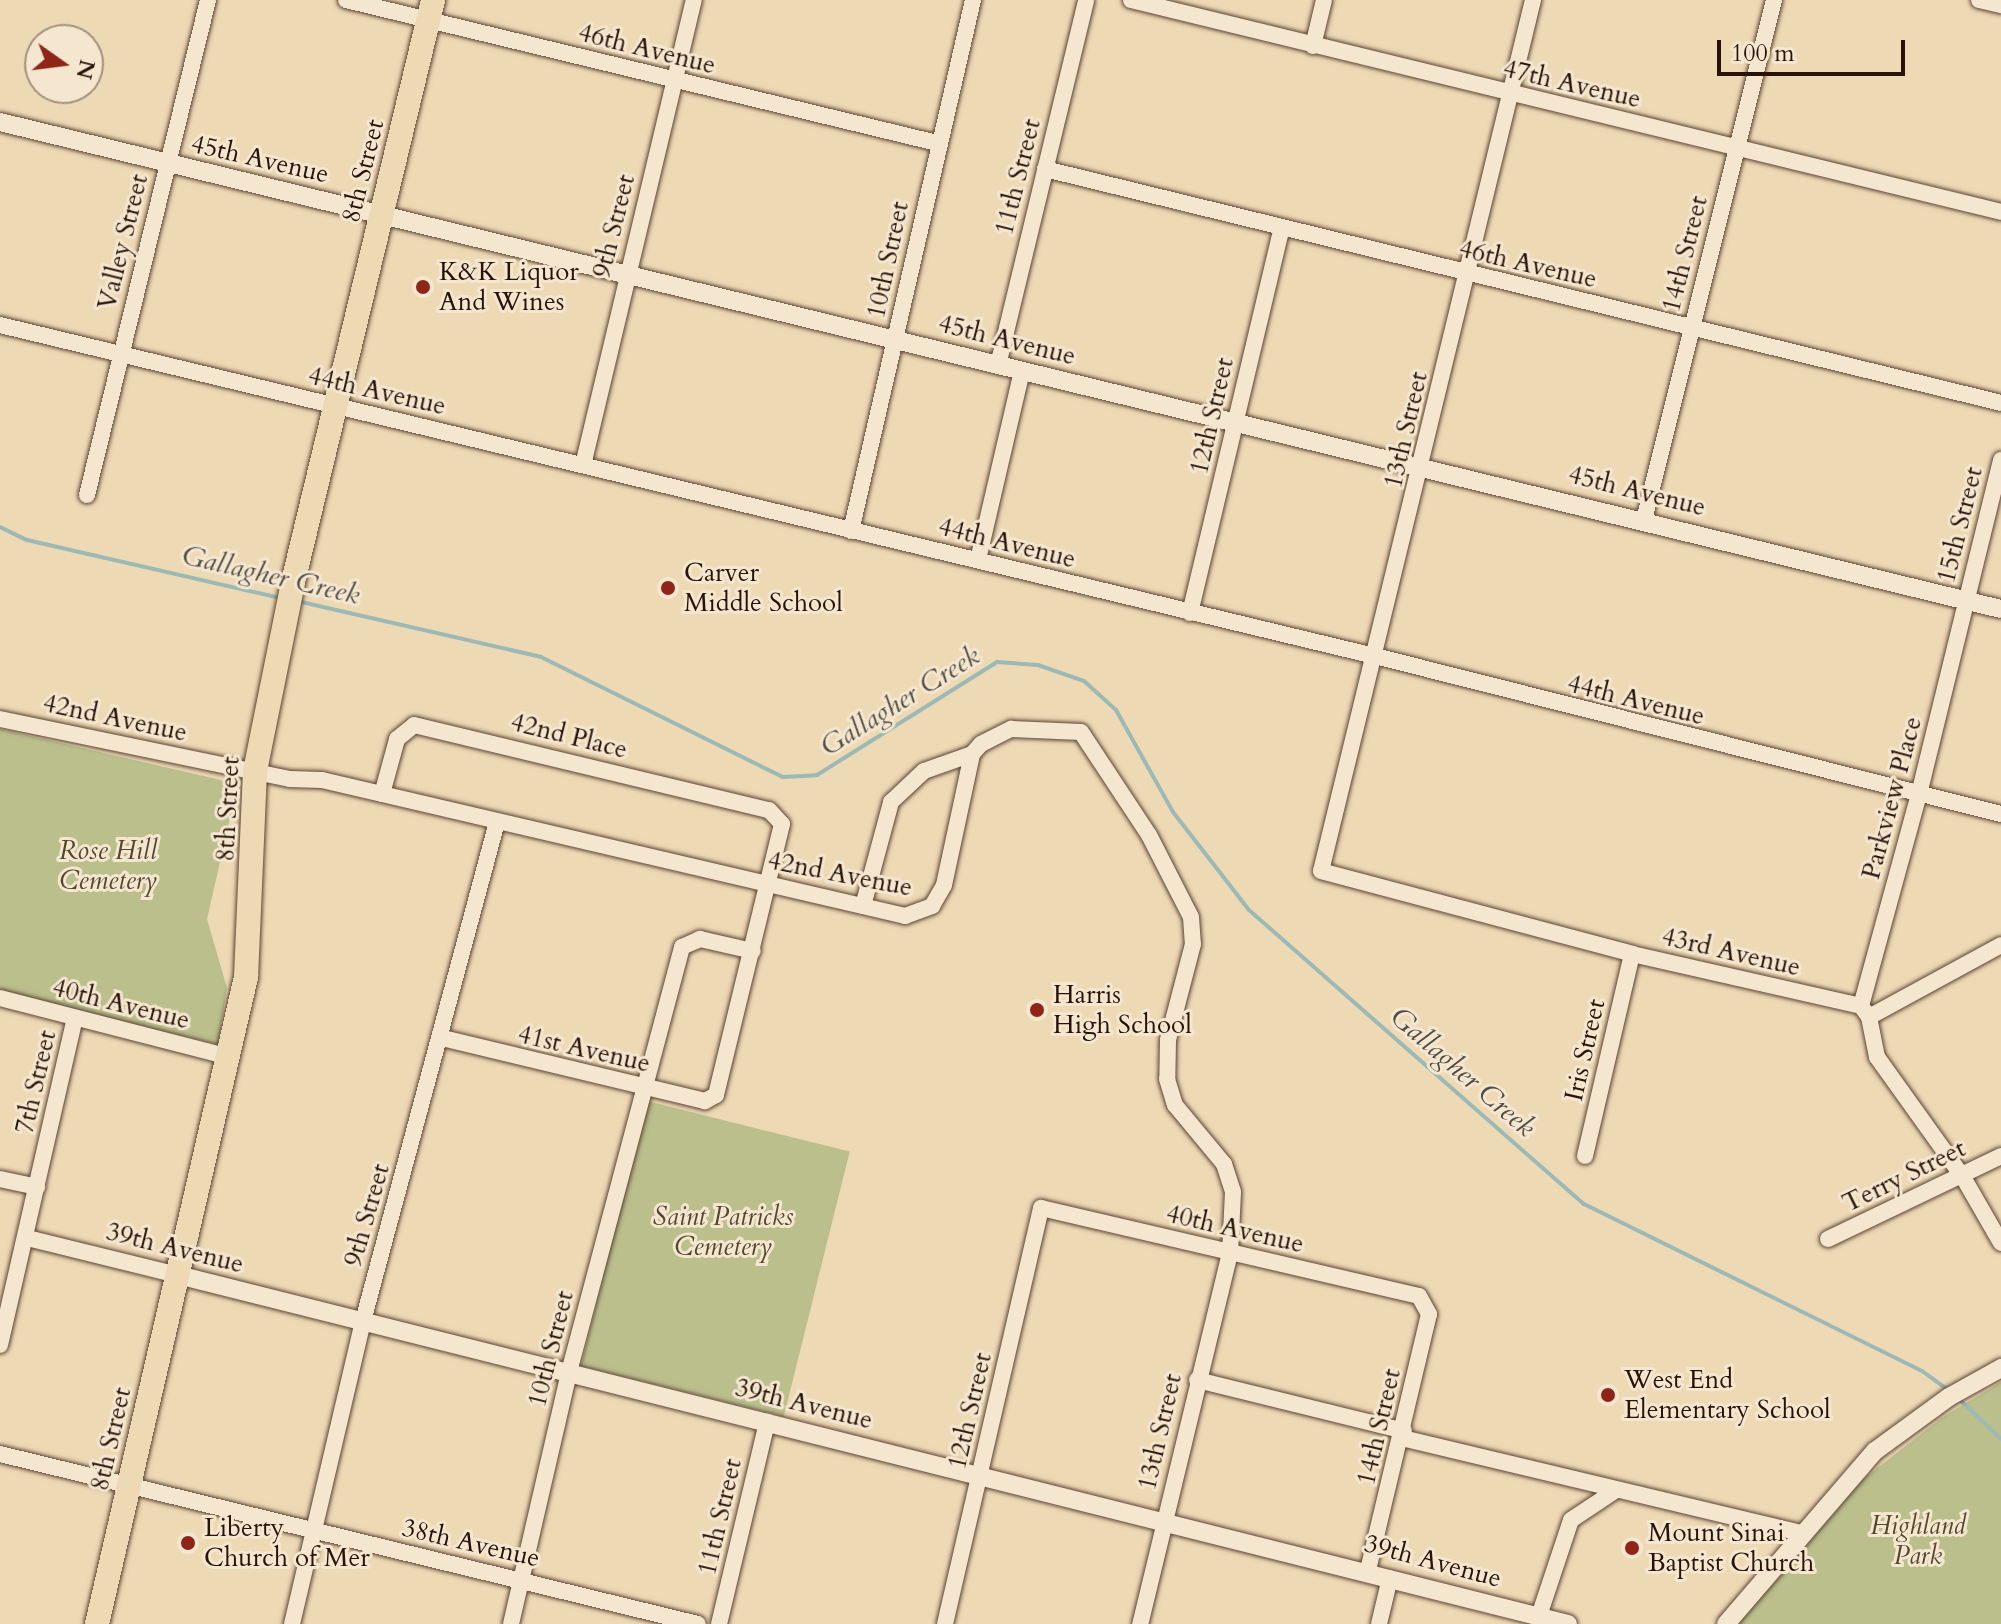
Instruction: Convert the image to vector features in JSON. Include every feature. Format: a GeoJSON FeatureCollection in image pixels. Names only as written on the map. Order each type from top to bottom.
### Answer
{"type":"FeatureCollection","features":[{"type":"Feature","properties":{"kind":"main road","name":"8th Street"},"geometry":{"type":"LineString","coordinates":[[97,1624],[246,977],[255,771],[293,582],[431,10]]}},
{"type":"Feature","properties":{"kind":"street","name":"Valley Street"},"geometry":{"type":"LineString","coordinates":[[87,495],[208,0]]}},
{"type":"Feature","properties":{"kind":"street","name":"46th Avenue"},"geometry":{"type":"LineString","coordinates":[[346,0],[431,10],[674,81],[937,143]]}},
{"type":"Feature","properties":{"kind":"street","name":"9th Street"},"geometry":{"type":"LineString","coordinates":[[583,465],[694,0]]}},
{"type":"Feature","properties":{"kind":"street","name":"10th Street"},"geometry":{"type":"LineString","coordinates":[[851,531],[896,340],[937,143],[973,0]]}},
{"type":"Feature","properties":{"kind":"street","name":"11th Street"},"geometry":{"type":"LineString","coordinates":[[998,365],[1086,0]]}},
{"type":"Feature","properties":{"kind":"street","name":"47th Avenue"},"geometry":{"type":"LineString","coordinates":[[1131,0],[2001,212]]}},
{"type":"Feature","properties":{"kind":"street"},"geometry":{"type":"LineString","coordinates":[[1313,46],[1324,0]]}},
{"type":"Feature","properties":{"kind":"street","name":"13th Street"},"geometry":{"type":"LineString","coordinates":[[1321,871],[1533,0]]}},
{"type":"Feature","properties":{"kind":"street","name":"14th Street"},"geometry":{"type":"LineString","coordinates":[[1644,520],[1774,0]]}},
{"type":"Feature","properties":{"kind":"street"},"geometry":{"type":"LineString","coordinates":[[1979,0],[2001,5]]}},
{"type":"Feature","properties":{"kind":"street","name":"45th Avenue"},"geometry":{"type":"LineString","coordinates":[[0,122],[1235,420],[2001,609]]}},
{"type":"Feature","properties":{"kind":"street","name":"46th Avenue"},"geometry":{"type":"LineString","coordinates":[[1045,169],[1281,230],[2001,403]]}},
{"type":"Feature","properties":{"kind":"street","name":"12th Street"},"geometry":{"type":"LineString","coordinates":[[1190,613],[1281,230]]}},
{"type":"Feature","properties":{"kind":"street","name":"44th Avenue"},"geometry":{"type":"LineString","coordinates":[[0,325],[1375,656],[2001,814]]}},
{"type":"Feature","properties":{"kind":"street"},"geometry":{"type":"LineString","coordinates":[[978,560],[1022,371]]}},
{"type":"Feature","properties":{"kind":"street","name":"15th Street"},"geometry":{"type":"LineString","coordinates":[[1966,601],[2001,460]]}},
{"type":"Feature","properties":{"kind":"street","name":"Parkview Place"},"geometry":{"type":"LineString","coordinates":[[1865,1011],[1966,601]]}},
{"type":"Feature","properties":{"kind":"street","name":"42nd Avenue"},"geometry":{"type":"LineString","coordinates":[[0,719],[382,794],[768,886],[917,916],[937,899],[972,754]]}},
{"type":"Feature","properties":{"kind":"street","name":"42nd Place"},"geometry":{"type":"LineString","coordinates":[[382,794],[397,739],[414,725],[769,810],[782,824],[768,886]]}},
{"type":"Feature","properties":{"kind":"street"},"geometry":{"type":"LineString","coordinates":[[863,906],[891,802],[924,771],[972,754],[1011,729],[1081,732],[1149,835],[1191,917],[1193,944],[1168,1040],[1167,1079],[1175,1105],[1224,1164],[1233,1192],[1230,1253]]}},
{"type":"Feature","properties":{"kind":"street","name":"9th Street"},"geometry":{"type":"LineString","coordinates":[[292,1624],[363,1321],[442,1038],[497,822]]}},
{"type":"Feature","properties":{"kind":"street","name":"43rd Avenue"},"geometry":{"type":"LineString","coordinates":[[1321,871],[1632,954],[1865,1011]]}},
{"type":"Feature","properties":{"kind":"street"},"geometry":{"type":"LineString","coordinates":[[753,951],[768,886]]}},
{"type":"Feature","properties":{"kind":"street","name":"10th Street"},"geometry":{"type":"LineString","coordinates":[[511,1624],[569,1372],[682,947],[700,939],[753,951]]}},
{"type":"Feature","properties":{"kind":"street"},"geometry":{"type":"LineString","coordinates":[[2001,945],[1865,1011],[1877,1057],[1963,1177],[2001,1243]]}},
{"type":"Feature","properties":{"kind":"street","name":"41st Avenue"},"geometry":{"type":"LineString","coordinates":[[442,1038],[705,1101],[716,1095],[753,951]]}},
{"type":"Feature","properties":{"kind":"street","name":"Iris Street"},"geometry":{"type":"LineString","coordinates":[[1585,1156],[1632,954]]}},
{"type":"Feature","properties":{"kind":"street","name":"40th Avenue"},"geometry":{"type":"LineString","coordinates":[[0,998],[230,1057]]}},
{"type":"Feature","properties":{"kind":"street","name":"7th Street"},"geometry":{"type":"LineString","coordinates":[[0,1345],[75,1018]]}},
{"type":"Feature","properties":{"kind":"street","name":"Terry Street"},"geometry":{"type":"LineString","coordinates":[[1828,1239],[1963,1177],[2001,1156]]}},
{"type":"Feature","properties":{"kind":"street"},"geometry":{"type":"LineString","coordinates":[[0,1179],[37,1187]]}},
{"type":"Feature","properties":{"kind":"street","name":"12th Street"},"geometry":{"type":"LineString","coordinates":[[945,1624],[1041,1208]]}},
{"type":"Feature","properties":{"kind":"street","name":"40th Avenue"},"geometry":{"type":"LineString","coordinates":[[1041,1208],[1419,1296]]}},
{"type":"Feature","properties":{"kind":"street","name":"39th Avenue"},"geometry":{"type":"LineString","coordinates":[[27,1238],[1163,1523],[1368,1571],[1568,1624]]}},
{"type":"Feature","properties":{"kind":"street","name":"13th Street"},"geometry":{"type":"LineString","coordinates":[[1140,1624],[1230,1253]]}},
{"type":"Feature","properties":{"kind":"street","name":"14th Street"},"geometry":{"type":"LineString","coordinates":[[1368,1571],[1403,1435],[1429,1314],[1419,1296]]}},
{"type":"Feature","properties":{"kind":"street"},"geometry":{"type":"LineString","coordinates":[[1726,1624],[1875,1451],[1957,1392],[2001,1368]]}},
{"type":"Feature","properties":{"kind":"street"},"geometry":{"type":"LineString","coordinates":[[1197,1380],[1616,1490],[1802,1533]]}},
{"type":"Feature","properties":{"kind":"street","name":"11th Street"},"geometry":{"type":"LineString","coordinates":[[719,1624],[767,1422]]}},
{"type":"Feature","properties":{"kind":"street","name":"38th Avenue"},"geometry":{"type":"LineString","coordinates":[[0,1454],[698,1624]]}},
{"type":"Feature","properties":{"kind":"street"},"geometry":{"type":"LineString","coordinates":[[1539,1616],[1571,1520],[1616,1490]]}},
{"type":"Feature","properties":{"kind":"street"},"geometry":{"type":"LineString","coordinates":[[1379,1624],[1390,1578]]}},
{"type":"Feature","properties":{"kind":"green space","name":"Rose Hill Cemetery"},"geometry":{"type":"Polygon","coordinates":[[[0,729],[238,784],[207,919],[227,988],[218,1044],[0,994],[0,729]]]}},
{"type":"Feature","properties":{"kind":"green space","name":"Saint Patricks Cemetery"},"geometry":{"type":"Polygon","coordinates":[[[647,1101],[850,1152],[784,1416],[581,1366],[647,1101]]]}},
{"type":"Feature","properties":{"kind":"green space","name":"Highland Park"},"geometry":{"type":"Polygon","coordinates":[[[2001,1382],[2001,1624],[1738,1624],[1853,1487],[1943,1417],[2001,1382]]]}},
{"type":"Feature","properties":{"kind":"waterway","name":"Gallagher Creek"},"geometry":{"type":"LineString","coordinates":[[0,527],[27,540],[280,598]]}},
{"type":"Feature","properties":{"kind":"waterway","name":"Gallagher Creek"},"geometry":{"type":"LineString","coordinates":[[297,601],[541,657],[783,777],[817,775],[997,662],[1038,665],[1084,681],[1116,710],[1173,812],[1249,910],[1584,1204],[1922,1371],[1950,1391]]}},
{"type":"Feature","properties":{"kind":"waterway","name":"Gallagher Creek"},"geometry":{"type":"LineString","coordinates":[[1957,1397],[2001,1439]]}},
{"type":"Feature","properties":{"kind":"place","name":"K&K Liquor And Wines"},"geometry":{"type":"Point","coordinates":[423,287]}},
{"type":"Feature","properties":{"kind":"place","name":"Carver Middle School"},"geometry":{"type":"Point","coordinates":[668,588]}},
{"type":"Feature","properties":{"kind":"place","name":"Harris High School"},"geometry":{"type":"Point","coordinates":[1037,1010]}},
{"type":"Feature","properties":{"kind":"place","name":"West End Elementary School"},"geometry":{"type":"Point","coordinates":[1608,1395]}},
{"type":"Feature","properties":{"kind":"place","name":"Liberty Church of Mer"},"geometry":{"type":"Point","coordinates":[188,1543]}},
{"type":"Feature","properties":{"kind":"place","name":"Mount Sinai Baptist Church"},"geometry":{"type":"Point","coordinates":[1632,1548]}}]}
